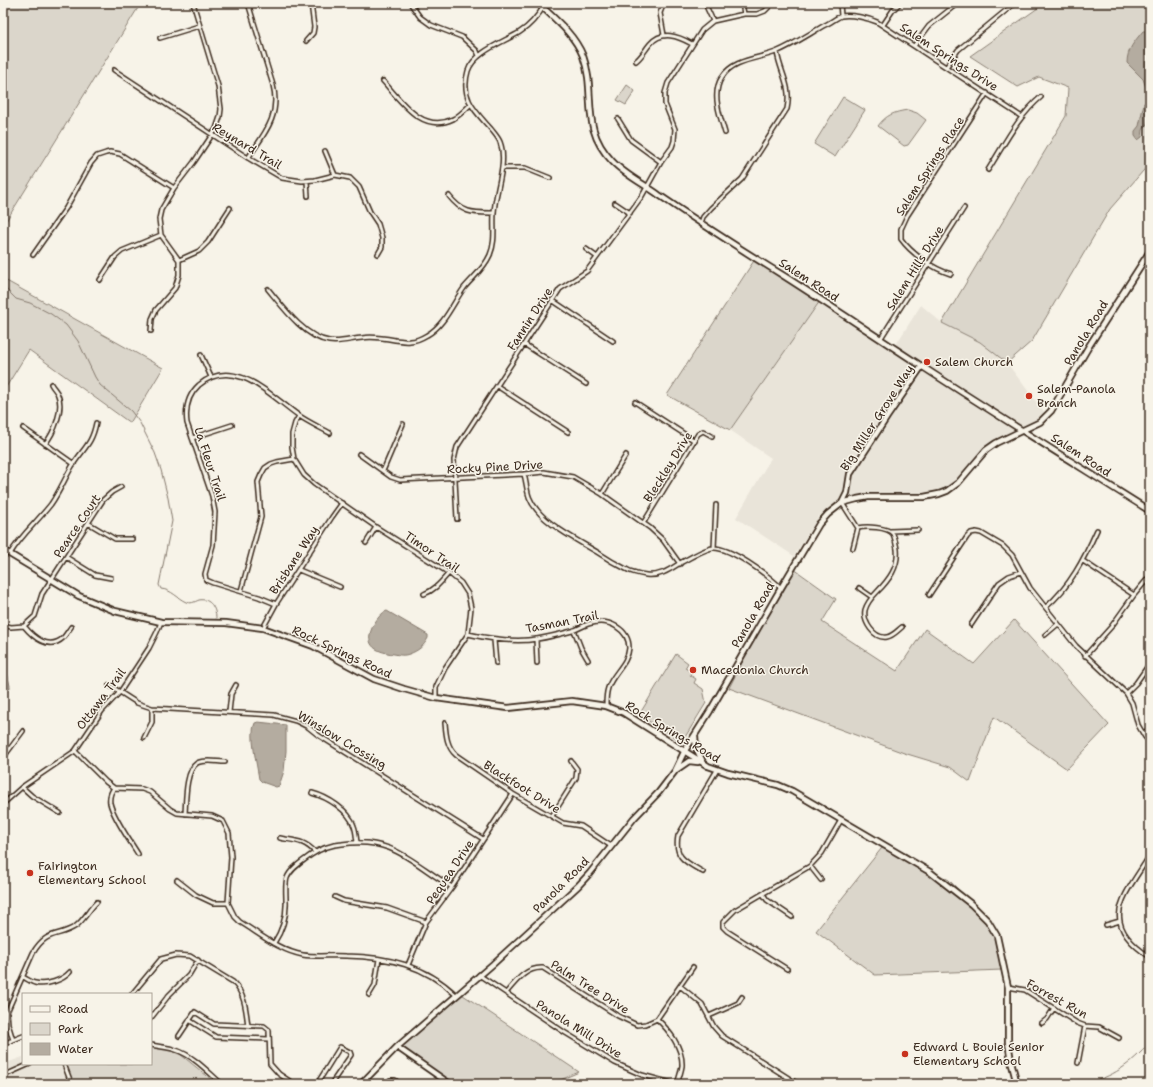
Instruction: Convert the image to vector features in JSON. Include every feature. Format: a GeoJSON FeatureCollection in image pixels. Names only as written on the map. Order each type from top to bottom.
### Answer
{"type":"FeatureCollection","features":[{"type":"Feature","properties":{"kind":"street"},"geometry":{"type":"LineString","coordinates":[[151,331],[152,319],[156,310],[172,292],[177,284],[179,275],[179,260],[161,235],[159,219],[161,210],[174,188],[194,162],[211,135],[220,117],[221,102],[205,41],[199,26],[193,3]]}},
{"type":"Feature","properties":{"kind":"street"},"geometry":{"type":"LineString","coordinates":[[248,3],[273,85],[275,103],[271,122],[248,158]]}},
{"type":"Feature","properties":{"kind":"street"},"geometry":{"type":"LineString","coordinates":[[306,41],[313,33],[314,27],[311,3]]}},
{"type":"Feature","properties":{"kind":"street"},"geometry":{"type":"LineString","coordinates":[[410,3],[420,17],[431,25],[462,37],[477,50],[479,56]]}},
{"type":"Feature","properties":{"kind":"street","name":"Salem Road"},"geometry":{"type":"LineString","coordinates":[[538,3],[571,36],[582,55],[587,78],[590,116],[593,131],[599,144],[613,162],[628,175],[1150,512]]}},
{"type":"Feature","properties":{"kind":"street"},"geometry":{"type":"LineString","coordinates":[[268,289],[304,328],[316,337],[328,341],[379,337],[409,342],[428,334],[435,329],[465,287],[483,268],[490,255],[494,240],[494,213],[502,168],[502,150],[500,141],[470,105],[466,94],[465,84],[470,66],[479,56],[520,32],[546,3]]}},
{"type":"Feature","properties":{"kind":"street"},"geometry":{"type":"LineString","coordinates":[[664,3],[660,13],[664,35]]}},
{"type":"Feature","properties":{"kind":"street"},"geometry":{"type":"LineString","coordinates":[[742,3],[744,14]]}},
{"type":"Feature","properties":{"kind":"street"},"geometry":{"type":"LineString","coordinates":[[707,8],[713,21],[744,14],[757,14],[766,11],[773,3]]}},
{"type":"Feature","properties":{"kind":"street"},"geometry":{"type":"LineString","coordinates":[[725,133],[718,110],[717,100],[718,86],[722,77],[728,70],[740,63],[777,52],[841,16],[840,3]]}},
{"type":"Feature","properties":{"kind":"street"},"geometry":{"type":"LineString","coordinates":[[883,25],[893,10],[900,3]]}},
{"type":"Feature","properties":{"kind":"street"},"geometry":{"type":"LineString","coordinates":[[914,46],[929,26],[958,3]]}},
{"type":"Feature","properties":{"kind":"street"},"geometry":{"type":"LineString","coordinates":[[947,66],[958,50],[1015,3]]}},
{"type":"Feature","properties":{"kind":"street","name":"Salem Springs Drive"},"geometry":{"type":"LineString","coordinates":[[841,16],[859,16],[869,18],[883,25],[1022,117]]}},
{"type":"Feature","properties":{"kind":"street","name":"Fannin Drive"},"geometry":{"type":"LineString","coordinates":[[457,518],[454,460],[457,447],[560,289],[587,271],[648,187],[661,162],[672,147],[675,135],[674,123],[665,104],[665,93],[668,83],[702,30],[713,21]]}},
{"type":"Feature","properties":{"kind":"street"},"geometry":{"type":"LineString","coordinates":[[160,38],[199,26]]}},
{"type":"Feature","properties":{"kind":"street"},"geometry":{"type":"LineString","coordinates":[[636,61],[642,56],[654,40],[664,35],[678,37],[692,44]]}},
{"type":"Feature","properties":{"kind":"street"},"geometry":{"type":"LineString","coordinates":[[701,223],[703,217],[711,208],[742,179],[787,109],[789,99],[788,90],[777,52]]}},
{"type":"Feature","properties":{"kind":"street","name":"Reynard Trail"},"geometry":{"type":"LineString","coordinates":[[114,70],[211,135],[282,178],[307,181],[327,178],[335,175]]}},
{"type":"Feature","properties":{"kind":"street"},"geometry":{"type":"LineString","coordinates":[[383,81],[413,114],[427,121],[436,123],[453,119],[470,105]]}},
{"type":"Feature","properties":{"kind":"street","name":"Salem Springs Place"},"geometry":{"type":"LineString","coordinates":[[951,274],[928,263],[912,252],[901,238],[903,224],[987,93]]}},
{"type":"Feature","properties":{"kind":"street"},"geometry":{"type":"LineString","coordinates":[[988,170],[1022,117],[1041,97]]}},
{"type":"Feature","properties":{"kind":"street"},"geometry":{"type":"LineString","coordinates":[[618,119],[631,140],[661,162]]}},
{"type":"Feature","properties":{"kind":"street"},"geometry":{"type":"LineString","coordinates":[[325,151],[335,175],[350,178],[360,187],[370,212],[378,224],[382,238],[382,247],[378,254]]}},
{"type":"Feature","properties":{"kind":"street"},"geometry":{"type":"LineString","coordinates":[[33,255],[66,208],[91,163],[101,154],[110,152],[120,154],[174,188]]}},
{"type":"Feature","properties":{"kind":"street"},"geometry":{"type":"LineString","coordinates":[[502,168],[525,168],[550,178]]}},
{"type":"Feature","properties":{"kind":"street"},"geometry":{"type":"LineString","coordinates":[[307,181],[308,196]]}},
{"type":"Feature","properties":{"kind":"street"},"geometry":{"type":"LineString","coordinates":[[449,196],[463,210],[478,213],[494,213]]}},
{"type":"Feature","properties":{"kind":"street"},"geometry":{"type":"LineString","coordinates":[[614,203],[630,213]]}},
{"type":"Feature","properties":{"kind":"street"},"geometry":{"type":"LineString","coordinates":[[179,260],[199,251],[208,242],[230,208]]}},
{"type":"Feature","properties":{"kind":"street","name":"Salem Hills Drive"},"geometry":{"type":"LineString","coordinates":[[881,338],[964,208]]}},
{"type":"Feature","properties":{"kind":"street"},"geometry":{"type":"LineString","coordinates":[[100,280],[115,256],[122,251],[161,235]]}},
{"type":"Feature","properties":{"kind":"street"},"geometry":{"type":"LineString","coordinates":[[586,249],[596,257]]}},
{"type":"Feature","properties":{"kind":"street","name":"Panola Road"},"geometry":{"type":"LineString","coordinates":[[360,1084],[397,1047],[480,975],[578,886],[634,818],[660,792],[675,771],[684,752],[710,711],[780,588],[819,524],[828,514],[842,503],[868,497],[924,497],[939,494],[958,483],[986,450],[996,442],[1040,422],[1051,410],[1089,346],[1150,251]]}},
{"type":"Feature","properties":{"kind":"street"},"geometry":{"type":"LineString","coordinates":[[552,300],[613,341]]}},
{"type":"Feature","properties":{"kind":"street"},"geometry":{"type":"LineString","coordinates":[[524,344],[586,384]]}},
{"type":"Feature","properties":{"kind":"street"},"geometry":{"type":"LineString","coordinates":[[201,355],[211,377]]}},
{"type":"Feature","properties":{"kind":"street","name":"Big Miller Grove Way"},"geometry":{"type":"LineString","coordinates":[[842,503],[846,493],[848,479],[854,468],[922,366]]}},
{"type":"Feature","properties":{"kind":"street","name":"La Fleur Trail"},"geometry":{"type":"LineString","coordinates":[[276,604],[206,580],[205,574],[213,545],[215,512],[212,496],[189,431],[186,416],[188,401],[195,388],[211,377],[230,374],[240,376],[249,379],[299,416],[330,433]]}},
{"type":"Feature","properties":{"kind":"street"},"geometry":{"type":"LineString","coordinates":[[45,444],[56,427],[60,402],[58,394],[51,384]]}},
{"type":"Feature","properties":{"kind":"street"},"geometry":{"type":"LineString","coordinates":[[497,386],[568,432]]}},
{"type":"Feature","properties":{"kind":"street"},"geometry":{"type":"LineString","coordinates":[[634,402],[695,441]]}},
{"type":"Feature","properties":{"kind":"street"},"geometry":{"type":"LineString","coordinates":[[241,591],[261,517],[258,482],[265,468],[271,464],[294,459],[292,434],[299,416]]}},
{"type":"Feature","properties":{"kind":"street"},"geometry":{"type":"LineString","coordinates":[[10,554],[23,534],[40,518],[52,503],[74,464],[90,443],[94,434],[96,423]]}},
{"type":"Feature","properties":{"kind":"street"},"geometry":{"type":"LineString","coordinates":[[383,471],[403,424]]}},
{"type":"Feature","properties":{"kind":"street"},"geometry":{"type":"LineString","coordinates":[[192,438],[232,426]]}},
{"type":"Feature","properties":{"kind":"street"},"geometry":{"type":"LineString","coordinates":[[23,428],[74,464]]}},
{"type":"Feature","properties":{"kind":"street","name":"Bleckley Drive"},"geometry":{"type":"LineString","coordinates":[[644,522],[698,434],[703,431],[712,436]]}},
{"type":"Feature","properties":{"kind":"street","name":"Rocky Pine Drive"},"geometry":{"type":"LineString","coordinates":[[359,454],[391,477],[400,480],[544,472],[568,476],[602,494],[644,522],[663,540],[680,564]]}},
{"type":"Feature","properties":{"kind":"street"},"geometry":{"type":"LineString","coordinates":[[602,494],[626,455]]}},
{"type":"Feature","properties":{"kind":"street","name":"Timor Trail"},"geometry":{"type":"LineString","coordinates":[[294,459],[304,475],[342,504],[376,527],[449,573],[461,583],[468,594],[470,600],[468,634],[445,668],[436,687],[436,698]]}},
{"type":"Feature","properties":{"kind":"street"},"geometry":{"type":"LineString","coordinates":[[524,474],[529,497],[537,511],[543,517],[573,538],[627,570],[646,575],[657,575],[714,548],[729,551],[759,570],[780,588]]}},
{"type":"Feature","properties":{"kind":"street","name":"Pearce Court"},"geometry":{"type":"LineString","coordinates":[[24,626],[35,616],[40,598],[103,500],[112,492],[121,487]]}},
{"type":"Feature","properties":{"kind":"street"},"geometry":{"type":"LineString","coordinates":[[846,493],[851,501]]}},
{"type":"Feature","properties":{"kind":"street"},"geometry":{"type":"LineString","coordinates":[[842,503],[858,528],[853,548]]}},
{"type":"Feature","properties":{"kind":"street","name":"Brisbane Way"},"geometry":{"type":"LineString","coordinates":[[263,628],[276,604],[342,504]]}},
{"type":"Feature","properties":{"kind":"street"},"geometry":{"type":"LineString","coordinates":[[714,548],[716,505]]}},
{"type":"Feature","properties":{"kind":"street"},"geometry":{"type":"LineString","coordinates":[[88,523],[115,539],[132,538]]}},
{"type":"Feature","properties":{"kind":"street"},"geometry":{"type":"LineString","coordinates":[[366,543],[376,527]]}},
{"type":"Feature","properties":{"kind":"street"},"geometry":{"type":"LineString","coordinates":[[858,528],[869,527],[890,531],[918,530]]}},
{"type":"Feature","properties":{"kind":"street"},"geometry":{"type":"LineString","coordinates":[[1046,607],[1064,590],[1083,561],[1097,530]]}},
{"type":"Feature","properties":{"kind":"street"},"geometry":{"type":"LineString","coordinates":[[890,531],[896,545],[897,562],[893,571],[872,597],[866,608],[865,615],[867,623],[878,636],[886,638],[894,634],[902,627]]}},
{"type":"Feature","properties":{"kind":"street"},"geometry":{"type":"LineString","coordinates":[[930,595],[971,533],[981,533],[1003,546],[1012,555],[1030,588],[1076,646],[1126,693],[1132,703],[1138,725],[1150,742]]}},
{"type":"Feature","properties":{"kind":"street","name":"Rock Springs Road"},"geometry":{"type":"LineString","coordinates":[[3,550],[79,596],[115,611],[161,622],[226,623],[263,628],[313,646],[344,664],[387,684],[436,698],[508,708],[572,701],[606,706],[624,713],[684,752],[717,770],[778,785],[792,790],[924,868],[971,904],[988,921],[997,936],[1008,987],[1008,1042],[1017,1084]]}},
{"type":"Feature","properties":{"kind":"street"},"geometry":{"type":"LineString","coordinates":[[66,557],[95,575],[111,578]]}},
{"type":"Feature","properties":{"kind":"street"},"geometry":{"type":"LineString","coordinates":[[1083,561],[1134,595]]}},
{"type":"Feature","properties":{"kind":"street"},"geometry":{"type":"LineString","coordinates":[[299,570],[340,587]]}},
{"type":"Feature","properties":{"kind":"street"},"geometry":{"type":"LineString","coordinates":[[971,625],[1000,583],[1009,576],[1021,572]]}},
{"type":"Feature","properties":{"kind":"street"},"geometry":{"type":"LineString","coordinates":[[424,594],[438,585],[449,573]]}},
{"type":"Feature","properties":{"kind":"street"},"geometry":{"type":"LineString","coordinates":[[1086,656],[1111,627],[1150,576]]}},
{"type":"Feature","properties":{"kind":"street"},"geometry":{"type":"LineString","coordinates":[[860,588],[872,597]]}},
{"type":"Feature","properties":{"kind":"street","name":"Ottawa Trail"},"geometry":{"type":"LineString","coordinates":[[3,804],[22,787],[75,751],[102,711],[120,692],[149,648],[158,632],[161,622]]}},
{"type":"Feature","properties":{"kind":"street","name":"Tasman Trail"},"geometry":{"type":"LineString","coordinates":[[468,634],[494,640],[536,639],[574,630],[593,623],[609,623],[625,633],[628,640],[628,654],[608,687],[606,706]]}},
{"type":"Feature","properties":{"kind":"street"},"geometry":{"type":"LineString","coordinates":[[1045,635],[1058,624]]}},
{"type":"Feature","properties":{"kind":"street"},"geometry":{"type":"LineString","coordinates":[[3,625],[15,628],[24,626],[39,640],[50,643],[59,641],[70,627]]}},
{"type":"Feature","properties":{"kind":"street"},"geometry":{"type":"LineString","coordinates":[[574,630],[581,648],[588,660]]}},
{"type":"Feature","properties":{"kind":"street"},"geometry":{"type":"LineString","coordinates":[[536,639],[537,663]]}},
{"type":"Feature","properties":{"kind":"street"},"geometry":{"type":"LineString","coordinates":[[494,640],[496,663]]}},
{"type":"Feature","properties":{"kind":"street"},"geometry":{"type":"LineString","coordinates":[[1126,693],[1136,683],[1150,663]]}},
{"type":"Feature","properties":{"kind":"street","name":"Winslow Crossing"},"geometry":{"type":"LineString","coordinates":[[109,685],[137,703],[152,708],[274,715],[296,721],[308,727],[318,735],[483,839]]}},
{"type":"Feature","properties":{"kind":"street"},"geometry":{"type":"LineString","coordinates":[[229,712],[231,694],[236,685]]}},
{"type":"Feature","properties":{"kind":"street"},"geometry":{"type":"LineString","coordinates":[[144,738],[152,722],[152,708]]}},
{"type":"Feature","properties":{"kind":"street","name":"Blackfoot Drive"},"geometry":{"type":"LineString","coordinates":[[446,723],[446,740],[452,752],[513,794],[563,823],[581,826],[611,846]]}},
{"type":"Feature","properties":{"kind":"street"},"geometry":{"type":"LineString","coordinates":[[1143,733],[1150,729]]}},
{"type":"Feature","properties":{"kind":"street"},"geometry":{"type":"LineString","coordinates":[[3,758],[8,754],[23,731]]}},
{"type":"Feature","properties":{"kind":"street"},"geometry":{"type":"LineString","coordinates":[[695,736],[696,748],[704,763]]}},
{"type":"Feature","properties":{"kind":"street"},"geometry":{"type":"LineString","coordinates":[[75,751],[114,788],[142,789],[150,792],[177,813],[212,816],[223,821],[228,833],[231,857],[228,903],[235,917],[240,922],[287,950],[303,955],[348,956],[379,959],[408,965],[437,980],[456,995]]}},
{"type":"Feature","properties":{"kind":"street"},"geometry":{"type":"LineString","coordinates":[[185,814],[188,780],[193,767],[197,763],[205,761],[225,762]]}},
{"type":"Feature","properties":{"kind":"street"},"geometry":{"type":"LineString","coordinates":[[552,816],[576,778],[577,769],[571,761]]}},
{"type":"Feature","properties":{"kind":"street"},"geometry":{"type":"LineString","coordinates":[[675,771],[689,762],[694,761],[704,763]]}},
{"type":"Feature","properties":{"kind":"street"},"geometry":{"type":"LineString","coordinates":[[703,872],[684,861],[677,849],[677,843],[678,836],[717,770]]}},
{"type":"Feature","properties":{"kind":"street"},"geometry":{"type":"LineString","coordinates":[[22,787],[32,796],[60,813]]}},
{"type":"Feature","properties":{"kind":"street"},"geometry":{"type":"LineString","coordinates":[[114,788],[110,792],[110,803],[114,813],[138,854]]}},
{"type":"Feature","properties":{"kind":"street"},"geometry":{"type":"LineString","coordinates":[[312,793],[321,795],[332,802],[351,818],[354,825],[357,842]]}},
{"type":"Feature","properties":{"kind":"street","name":"Pequea Drive"},"geometry":{"type":"LineString","coordinates":[[408,965],[426,922],[452,887],[513,794]]}},
{"type":"Feature","properties":{"kind":"street"},"geometry":{"type":"LineString","coordinates":[[787,969],[723,927],[723,922],[731,913],[810,866],[822,853],[841,820]]}},
{"type":"Feature","properties":{"kind":"street"},"geometry":{"type":"LineString","coordinates":[[280,838],[302,842],[308,845],[315,852]]}},
{"type":"Feature","properties":{"kind":"street"},"geometry":{"type":"LineString","coordinates":[[274,943],[282,931],[286,915],[285,894],[287,878],[295,867],[315,852],[328,846],[357,842],[390,848],[407,856],[452,887]]}},
{"type":"Feature","properties":{"kind":"street"},"geometry":{"type":"LineString","coordinates":[[1149,955],[1127,939],[1122,931],[1120,912],[1124,897],[1150,855]]}},
{"type":"Feature","properties":{"kind":"street"},"geometry":{"type":"LineString","coordinates":[[810,866],[822,880]]}},
{"type":"Feature","properties":{"kind":"street"},"geometry":{"type":"LineString","coordinates":[[177,880],[196,894],[213,903],[228,903]]}},
{"type":"Feature","properties":{"kind":"street"},"geometry":{"type":"LineString","coordinates":[[763,894],[767,900],[792,917]]}},
{"type":"Feature","properties":{"kind":"street"},"geometry":{"type":"LineString","coordinates":[[335,897],[344,902],[387,908],[426,922]]}},
{"type":"Feature","properties":{"kind":"street"},"geometry":{"type":"LineString","coordinates":[[13,1040],[8,1024],[7,1012],[38,944],[44,939],[76,926],[82,921],[91,907],[97,902]]}},
{"type":"Feature","properties":{"kind":"street"},"geometry":{"type":"LineString","coordinates":[[1106,925],[1120,921]]}},
{"type":"Feature","properties":{"kind":"street"},"geometry":{"type":"LineString","coordinates":[[133,993],[161,959],[176,955],[190,956],[233,982],[238,987],[243,997],[248,1026]]}},
{"type":"Feature","properties":{"kind":"street"},"geometry":{"type":"LineString","coordinates":[[369,994],[375,985],[379,959]]}},
{"type":"Feature","properties":{"kind":"street"},"geometry":{"type":"LineString","coordinates":[[152,1017],[169,995],[189,975],[198,960]]}},
{"type":"Feature","properties":{"kind":"street"},"geometry":{"type":"LineString","coordinates":[[676,1084],[682,1067],[682,1057],[669,1033],[657,1020],[693,967]]}},
{"type":"Feature","properties":{"kind":"street","name":"Palm Tree Drive"},"geometry":{"type":"LineString","coordinates":[[506,993],[523,975],[534,968],[543,968],[632,1024],[637,1026],[657,1020]]}},
{"type":"Feature","properties":{"kind":"street"},"geometry":{"type":"LineString","coordinates":[[23,977],[35,983],[49,983],[65,977],[70,972]]}},
{"type":"Feature","properties":{"kind":"street","name":"Panola Mill Drive"},"geometry":{"type":"LineString","coordinates":[[480,975],[564,1032],[615,1062],[642,1075],[676,1084]]}},
{"type":"Feature","properties":{"kind":"street"},"geometry":{"type":"LineString","coordinates":[[680,986],[702,1004],[714,1027],[722,1036],[798,1084]]}},
{"type":"Feature","properties":{"kind":"street","name":"Forrest Run"},"geometry":{"type":"LineString","coordinates":[[1008,987],[1025,990],[1077,1023],[1085,1026],[1099,1027],[1119,1038]]}},
{"type":"Feature","properties":{"kind":"street"},"geometry":{"type":"LineString","coordinates":[[709,1016],[738,1003],[742,997]]}},
{"type":"Feature","properties":{"kind":"street"},"geometry":{"type":"LineString","coordinates":[[1042,1023],[1048,1019],[1054,1008]]}},
{"type":"Feature","properties":{"kind":"street"},"geometry":{"type":"LineString","coordinates":[[179,1036],[195,1012],[214,1024],[264,1026],[269,1030],[270,1064],[287,1082],[294,1084]]}},
{"type":"Feature","properties":{"kind":"street"},"geometry":{"type":"LineString","coordinates":[[189,1020],[216,1037],[269,1039]]}},
{"type":"Feature","properties":{"kind":"street"},"geometry":{"type":"LineString","coordinates":[[1078,1063],[1085,1026]]}},
{"type":"Feature","properties":{"kind":"street"},"geometry":{"type":"LineString","coordinates":[[3,1044],[22,1036]]}},
{"type":"Feature","properties":{"kind":"street"},"geometry":{"type":"LineString","coordinates":[[152,1045],[163,1046],[181,1052],[197,1062],[222,1084]]}},
{"type":"Feature","properties":{"kind":"street"},"geometry":{"type":"LineString","coordinates":[[317,1084],[340,1047],[350,1052],[350,1055],[331,1084]]}},
{"type":"Feature","properties":{"kind":"street"},"geometry":{"type":"LineString","coordinates":[[397,1047],[450,1084]]}},
{"type":"Feature","properties":{"kind":"street"},"geometry":{"type":"LineString","coordinates":[[3,1076],[28,1065]]}},
{"type":"Feature","properties":{"kind":"street"},"geometry":{"type":"LineString","coordinates":[[65,1065],[70,1080],[69,1084]]}},
{"type":"Feature","properties":{"kind":"street"},"geometry":{"type":"LineString","coordinates":[[386,1084],[390,1080],[395,1080],[400,1084]]}},
{"type":"Feature","properties":{"kind":"shaded area"},"geometry":{"type":"Polygon","coordinates":[[[822,298],[895,346],[921,305],[942,323],[980,342],[1007,363],[1046,415],[1000,441],[987,445],[965,471],[946,487],[929,498],[889,494],[840,503],[819,516],[794,556],[736,518],[771,458],[730,430],[822,298]]]}},
{"type":"Feature","properties":{"kind":"shaded area"},"geometry":{"type":"Polygon","coordinates":[[[22,1057],[22,1065],[68,1065],[66,1068],[68,1084],[3,1084],[3,1064],[22,1057]]]}},
{"type":"Feature","properties":{"kind":"green space"},"geometry":{"type":"Polygon","coordinates":[[[3,3],[141,3],[3,226],[3,3]]]}},
{"type":"Feature","properties":{"kind":"green space"},"geometry":{"type":"Polygon","coordinates":[[[1045,3],[1150,3],[1150,163],[1110,209],[1032,341],[1007,363],[980,342],[942,323],[1066,116],[1068,88],[1039,77],[1018,87],[970,56],[1045,3]]]}},
{"type":"Feature","properties":{"kind":"green space"},"geometry":{"type":"Polygon","coordinates":[[[627,85],[635,91],[626,105],[617,100],[627,85]]]}},
{"type":"Feature","properties":{"kind":"green space"},"geometry":{"type":"Polygon","coordinates":[[[843,97],[865,110],[835,157],[814,144],[843,97]]]}},
{"type":"Feature","properties":{"kind":"green space"},"geometry":{"type":"Polygon","coordinates":[[[908,110],[917,113],[926,120],[908,145],[904,146],[878,126],[884,119],[891,115],[908,110]]]}},
{"type":"Feature","properties":{"kind":"green space"},"geometry":{"type":"Polygon","coordinates":[[[757,256],[822,298],[730,430],[667,395],[757,256]]]}},
{"type":"Feature","properties":{"kind":"green space"},"geometry":{"type":"Polygon","coordinates":[[[3,279],[163,368],[130,423],[29,350],[3,392],[3,279]]]}},
{"type":"Feature","properties":{"kind":"green space"},"geometry":{"type":"Polygon","coordinates":[[[794,569],[836,599],[822,622],[897,671],[925,629],[974,664],[1014,620],[1109,725],[1067,769],[994,717],[970,782],[950,767],[904,753],[729,688],[781,586],[794,569]]]}},
{"type":"Feature","properties":{"kind":"green space"},"geometry":{"type":"Polygon","coordinates":[[[676,654],[688,663],[685,668],[692,672],[690,675],[696,679],[694,683],[703,689],[706,703],[682,742],[639,715],[676,654]]]}},
{"type":"Feature","properties":{"kind":"green space"},"geometry":{"type":"Polygon","coordinates":[[[885,844],[907,854],[925,867],[949,880],[969,901],[1000,943],[1002,970],[875,975],[816,931],[885,844]]]}},
{"type":"Feature","properties":{"kind":"green space"},"geometry":{"type":"Polygon","coordinates":[[[460,993],[579,1072],[551,1084],[453,1084],[395,1049],[460,993]]]}},
{"type":"Feature","properties":{"kind":"green space"},"geometry":{"type":"Polygon","coordinates":[[[152,1046],[175,1050],[217,1084],[68,1084],[66,1068],[68,1065],[152,1065],[152,1046]]]}},
{"type":"Feature","properties":{"kind":"water"},"geometry":{"type":"Polygon","coordinates":[[[1143,31],[1150,31],[1150,94],[1148,93],[1143,79],[1127,63],[1130,49],[1143,31]]]}},
{"type":"Feature","properties":{"kind":"water"},"geometry":{"type":"Polygon","coordinates":[[[1150,98],[1150,119],[1143,130],[1142,137],[1138,140],[1135,136],[1135,131],[1139,126],[1144,103],[1150,98]]]}},
{"type":"Feature","properties":{"kind":"water"},"geometry":{"type":"Polygon","coordinates":[[[387,611],[428,635],[428,638],[423,646],[407,655],[400,655],[387,653],[372,646],[370,637],[374,624],[383,613],[387,611]]]}},
{"type":"Feature","properties":{"kind":"water"},"geometry":{"type":"Polygon","coordinates":[[[3,663],[5,663],[10,686],[8,690],[3,689],[3,663]]]}},
{"type":"Feature","properties":{"kind":"water"},"geometry":{"type":"Polygon","coordinates":[[[255,723],[286,725],[284,771],[279,786],[276,787],[262,782],[259,779],[253,734],[255,723]]]}},
{"type":"Feature","properties":{"kind":"waterway"},"geometry":{"type":"LineString","coordinates":[[3,286],[16,299],[30,303],[51,314],[66,325],[78,341],[100,385],[131,411],[140,423],[155,453],[161,470],[172,521],[159,585],[161,589],[168,591],[186,602],[191,603],[199,600],[209,602],[214,607],[216,618]]}},
{"type":"Feature","properties":{"kind":"waterway"},"geometry":{"type":"LineString","coordinates":[[1084,1084],[1113,1074],[1128,1064],[1150,1043]]}},
{"type":"Feature","properties":{"kind":"place","name":"Salem Church"},"geometry":{"type":"Point","coordinates":[927,362]}},
{"type":"Feature","properties":{"kind":"place","name":"Salem-Panola Branch"},"geometry":{"type":"Point","coordinates":[1029,396]}},
{"type":"Feature","properties":{"kind":"place","name":"Macedonia Church"},"geometry":{"type":"Point","coordinates":[693,670]}},
{"type":"Feature","properties":{"kind":"place","name":"Fairington Elementary School"},"geometry":{"type":"Point","coordinates":[30,873]}},
{"type":"Feature","properties":{"kind":"place","name":"Edward L Bouie Senior Elementary School"},"geometry":{"type":"Point","coordinates":[905,1054]}}]}
